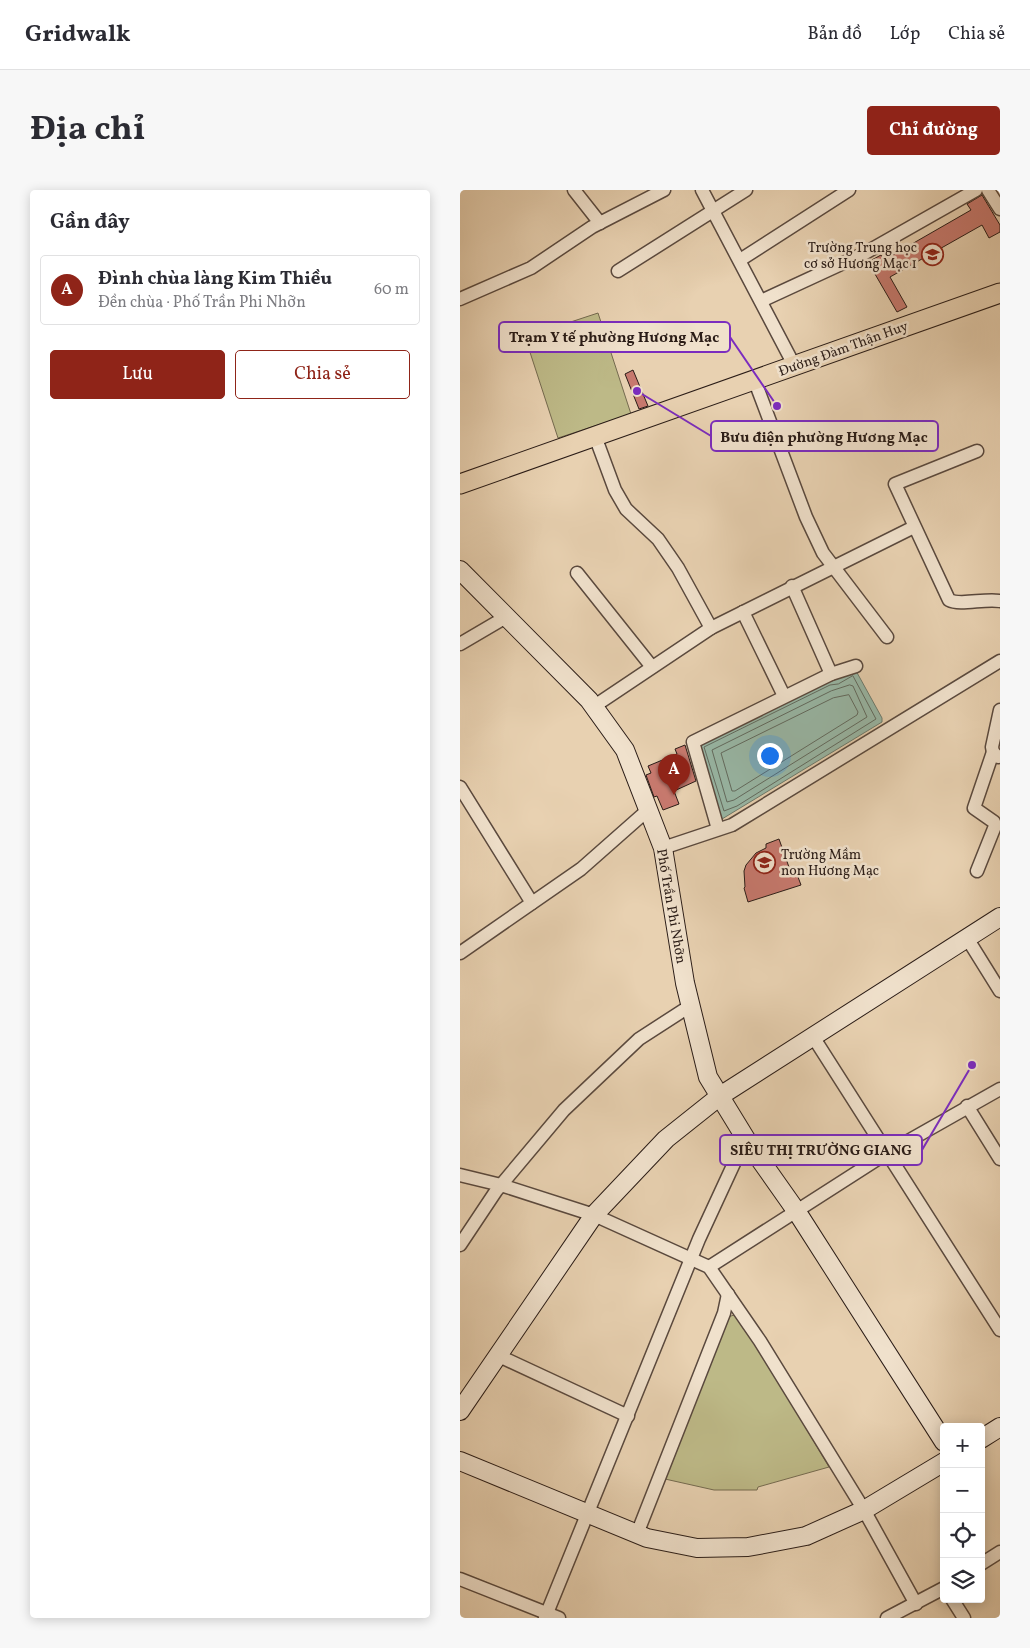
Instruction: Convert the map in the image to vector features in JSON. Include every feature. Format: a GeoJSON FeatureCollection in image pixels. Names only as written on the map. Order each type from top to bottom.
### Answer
{"type":"FeatureCollection","features":[{"type":"Feature","properties":{"kind":"main road","name":"Đường Đàm Thận Huy"},"geometry":{"type":"LineString","coordinates":[[460,484],[1000,293]]}},
{"type":"Feature","properties":{"kind":"street"},"geometry":{"type":"LineString","coordinates":[[574,190],[600,223]]}},
{"type":"Feature","properties":{"kind":"street"},"geometry":{"type":"LineString","coordinates":[[460,299],[531,268],[600,223],[664,190]]}},
{"type":"Feature","properties":{"kind":"street"},"geometry":{"type":"LineString","coordinates":[[702,190],[794,365]]}},
{"type":"Feature","properties":{"kind":"street"},"geometry":{"type":"LineString","coordinates":[[618,272],[746,190]]}},
{"type":"Feature","properties":{"kind":"street"},"geometry":{"type":"LineString","coordinates":[[740,260],[849,190]]}},
{"type":"Feature","properties":{"kind":"street"},"geometry":{"type":"LineString","coordinates":[[761,301],[865,253],[976,190]]}},
{"type":"Feature","properties":{"kind":"street"},"geometry":{"type":"LineString","coordinates":[[988,190],[1000,209]]}},
{"type":"Feature","properties":{"kind":"street"},"geometry":{"type":"LineString","coordinates":[[754,379],[806,516],[823,553],[887,637]]}},
{"type":"Feature","properties":{"kind":"street"},"geometry":{"type":"LineString","coordinates":[[595,436],[615,490],[626,509],[658,539],[678,568],[711,628]]}},
{"type":"Feature","properties":{"kind":"street"},"geometry":{"type":"LineString","coordinates":[[977,451],[895,484],[948,600],[954,603],[990,599],[1000,601]]}},
{"type":"Feature","properties":{"kind":"street"},"geometry":{"type":"LineString","coordinates":[[593,707],[711,628],[792,586],[914,527]]}},
{"type":"Feature","properties":{"kind":"street","name":"Phố Trần Phi Nhỡn"},"geometry":{"type":"LineString","coordinates":[[460,570],[593,707],[625,750],[664,848],[690,1006],[708,1077],[749,1144],[797,1212],[940,1436]]}},
{"type":"Feature","properties":{"kind":"street"},"geometry":{"type":"LineString","coordinates":[[577,573],[652,668]]}},
{"type":"Feature","properties":{"kind":"street"},"geometry":{"type":"LineString","coordinates":[[792,586],[831,674]]}},
{"type":"Feature","properties":{"kind":"street"},"geometry":{"type":"LineString","coordinates":[[743,612],[784,696]]}},
{"type":"Feature","properties":{"kind":"street"},"geometry":{"type":"LineString","coordinates":[[460,644],[506,617]]}},
{"type":"Feature","properties":{"kind":"street"},"geometry":{"type":"LineString","coordinates":[[664,848],[732,825],[1000,661]]}},
{"type":"Feature","properties":{"kind":"street"},"geometry":{"type":"LineString","coordinates":[[718,829],[693,742],[831,674],[856,666]]}},
{"type":"Feature","properties":{"kind":"street"},"geometry":{"type":"LineString","coordinates":[[977,871],[995,826],[994,822],[974,808],[996,755],[1000,710]]}},
{"type":"Feature","properties":{"kind":"street"},"geometry":{"type":"LineString","coordinates":[[460,787],[532,903]]}},
{"type":"Feature","properties":{"kind":"street"},"geometry":{"type":"LineString","coordinates":[[460,953],[581,869],[649,809]]}},
{"type":"Feature","properties":{"kind":"street"},"geometry":{"type":"LineString","coordinates":[[460,1411],[594,1215],[666,1140],[720,1096],[812,1035],[1000,917]]}},
{"type":"Feature","properties":{"kind":"street"},"geometry":{"type":"LineString","coordinates":[[967,938],[1000,991]]}},
{"type":"Feature","properties":{"kind":"street"},"geometry":{"type":"LineString","coordinates":[[460,1246],[501,1185],[564,1110],[638,1039],[690,1006]]}},
{"type":"Feature","properties":{"kind":"street"},"geometry":{"type":"LineString","coordinates":[[812,1035],[1000,1330]]}},
{"type":"Feature","properties":{"kind":"street"},"geometry":{"type":"LineString","coordinates":[[709,1268],[887,1153],[1000,1089]]}},
{"type":"Feature","properties":{"kind":"street"},"geometry":{"type":"LineString","coordinates":[[967,1106],[1000,1159]]}},
{"type":"Feature","properties":{"kind":"street"},"geometry":{"type":"LineString","coordinates":[[546,1616],[692,1261],[736,1159],[749,1144]]}},
{"type":"Feature","properties":{"kind":"street"},"geometry":{"type":"LineString","coordinates":[[460,1175],[501,1185],[594,1215],[709,1268],[760,1341],[864,1510],[916,1604]]}},
{"type":"Feature","properties":{"kind":"street"},"geometry":{"type":"LineString","coordinates":[[637,1534],[724,1313],[728,1294]]}},
{"type":"Feature","properties":{"kind":"street"},"geometry":{"type":"LineString","coordinates":[[499,1356],[628,1416]]}},
{"type":"Feature","properties":{"kind":"street"},"geometry":{"type":"LineString","coordinates":[[985,1436],[1000,1427]]}},
{"type":"Feature","properties":{"kind":"street"},"geometry":{"type":"LineString","coordinates":[[460,1461],[637,1534],[697,1548],[748,1547],[806,1536],[864,1510],[940,1464]]}},
{"type":"Feature","properties":{"kind":"street"},"geometry":{"type":"LineString","coordinates":[[985,1561],[1000,1552]]}},
{"type":"Feature","properties":{"kind":"street"},"geometry":{"type":"LineString","coordinates":[[460,1579],[546,1616],[559,1618]]}},
{"type":"Feature","properties":{"kind":"street"},"geometry":{"type":"LineString","coordinates":[[887,1618],[940,1590]]}},
{"type":"Feature","properties":{"kind":"street"},"geometry":{"type":"LineString","coordinates":[[955,1603],[964,1618]]}},
{"type":"Feature","properties":{"kind":"shaded area"},"geometry":{"type":"Polygon","coordinates":[[[598,313],[631,414],[558,438],[525,337],[598,313]]]}},
{"type":"Feature","properties":{"kind":"shaded area"},"geometry":{"type":"Polygon","coordinates":[[[734,1315],[755,1342],[829,1467],[758,1487],[757,1490],[714,1490],[665,1479],[728,1317],[734,1315]]]}},
{"type":"Feature","properties":{"kind":"water"},"geometry":{"type":"Polygon","coordinates":[[[855,669],[882,718],[882,722],[722,819],[698,745],[829,679],[836,679],[855,669]]]}},
{"type":"Feature","properties":{"kind":"building"},"geometry":{"type":"Polygon","coordinates":[[[982,195],[1000,225],[1000,232],[989,238],[982,225],[890,277],[907,307],[897,312],[868,262],[881,255],[884,260],[971,210],[967,204],[982,195]]]}},
{"type":"Feature","properties":{"kind":"building"},"geometry":{"type":"Polygon","coordinates":[[[633,370],[648,406],[639,409],[625,374],[633,370]]]}},
{"type":"Feature","properties":{"kind":"building"},"geometry":{"type":"Polygon","coordinates":[[[685,745],[696,781],[674,791],[679,804],[663,810],[657,796],[654,797],[646,775],[651,773],[648,766],[677,754],[675,749],[685,745]]]}},
{"type":"Feature","properties":{"kind":"building"},"geometry":{"type":"Polygon","coordinates":[[[779,839],[790,870],[795,869],[801,885],[748,902],[744,888],[746,865],[756,853],[766,848],[766,844],[779,839]]]}},
{"type":"Feature","properties":{"kind":"place","name":"Trường Trung học cơ sở Hương Mạc 1"},"geometry":{"type":"Point","coordinates":[933,255]}},
{"type":"Feature","properties":{"kind":"place","name":"Bưu điện phường Hương Mạc"},"geometry":{"type":"Point","coordinates":[637,391]}},
{"type":"Feature","properties":{"kind":"place","name":"Trạm Y tế phường Hương Mạc"},"geometry":{"type":"Point","coordinates":[777,406]}},
{"type":"Feature","properties":{"kind":"place","name":"Đình chùa làng Kim Thiều"},"geometry":{"type":"Point","coordinates":[674,795]}},
{"type":"Feature","properties":{"kind":"place","name":"Trường Mầm non Hương Mạc"},"geometry":{"type":"Point","coordinates":[765,862]}},
{"type":"Feature","properties":{"kind":"place","name":"SIÊU THỊ TRƯỜNG GIANG"},"geometry":{"type":"Point","coordinates":[972,1065]}}]}
